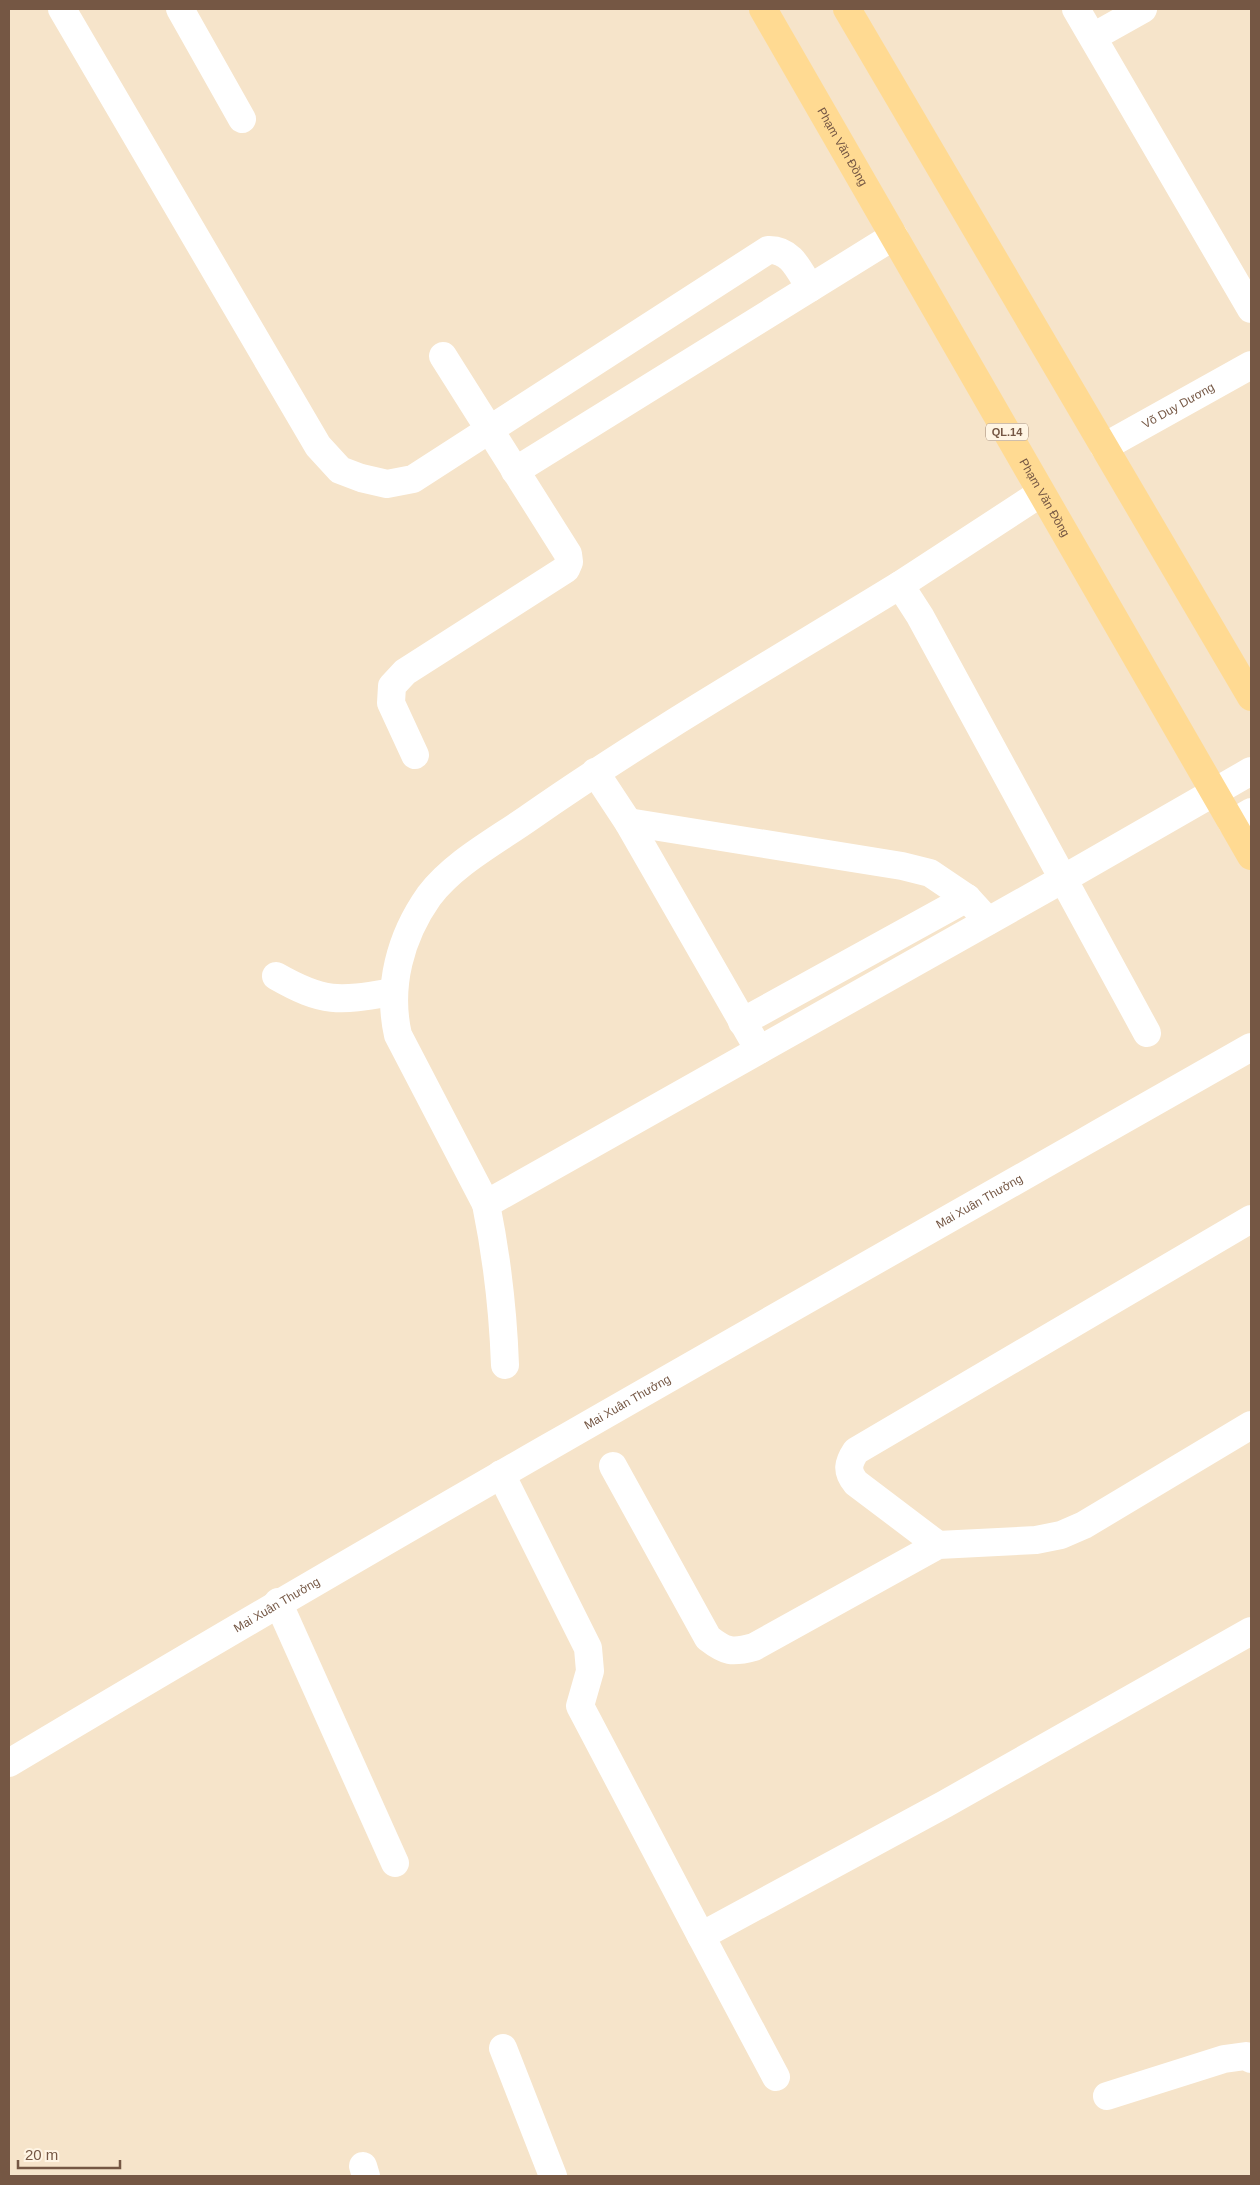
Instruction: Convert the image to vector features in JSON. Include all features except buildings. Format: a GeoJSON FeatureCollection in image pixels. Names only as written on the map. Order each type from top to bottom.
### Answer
{"type":"FeatureCollection","features":[{"type":"Feature","properties":{"kind":"main road","name":"Phạm Văn Đồng"},"geometry":{"type":"LineString","coordinates":[[763,9],[1215,792],[1242,818],[1251,856]]}},
{"type":"Feature","properties":{"kind":"main road"},"geometry":{"type":"LineString","coordinates":[[847,9],[1251,697]]}},
{"type":"Feature","properties":{"kind":"street"},"geometry":{"type":"LineString","coordinates":[[62,9],[318,446],[340,470],[387,484],[413,479],[768,250],[779,249],[788,254],[810,288]]}},
{"type":"Feature","properties":{"kind":"street"},"geometry":{"type":"LineString","coordinates":[[180,9],[242,119]]}},
{"type":"Feature","properties":{"kind":"street"},"geometry":{"type":"LineString","coordinates":[[1076,9],[1251,309]]}},
{"type":"Feature","properties":{"kind":"street"},"geometry":{"type":"LineString","coordinates":[[1093,37],[1143,9]]}},
{"type":"Feature","properties":{"kind":"street"},"geometry":{"type":"LineString","coordinates":[[515,471],[894,236]]}},
{"type":"Feature","properties":{"kind":"street"},"geometry":{"type":"LineString","coordinates":[[415,755],[391,703],[392,686],[405,672],[566,570],[569,562],[568,554],[443,356]]}},
{"type":"Feature","properties":{"kind":"street","name":"Võ Duy Dương"},"geometry":{"type":"LineString","coordinates":[[1104,447],[1251,365]]}},
{"type":"Feature","properties":{"kind":"street"},"geometry":{"type":"LineString","coordinates":[[505,1365],[503,1310],[486,1204],[398,1035],[393,1013],[393,992],[397,968],[414,920],[430,895],[451,872],[595,772],[900,585],[1041,493]]}},
{"type":"Feature","properties":{"kind":"street"},"geometry":{"type":"LineString","coordinates":[[900,585],[920,616],[1147,1033]]}},
{"type":"Feature","properties":{"kind":"street"},"geometry":{"type":"LineString","coordinates":[[486,1204],[1251,771]]}},
{"type":"Feature","properties":{"kind":"street"},"geometry":{"type":"LineString","coordinates":[[595,772],[628,822],[759,1050]]}},
{"type":"Feature","properties":{"kind":"street"},"geometry":{"type":"LineString","coordinates":[[628,822],[902,866],[930,873],[967,898],[988,921]]}},
{"type":"Feature","properties":{"kind":"street"},"geometry":{"type":"LineString","coordinates":[[742,1022],[967,898]]}},
{"type":"Feature","properties":{"kind":"street"},"geometry":{"type":"LineString","coordinates":[[276,976],[320,998],[350,999],[393,992]]}},
{"type":"Feature","properties":{"kind":"street","name":"Mai Xuân Thưởng"},"geometry":{"type":"LineString","coordinates":[[9,1763],[278,1602],[1251,1047]]}},
{"type":"Feature","properties":{"kind":"street"},"geometry":{"type":"LineString","coordinates":[[938,1545],[856,1483],[849,1475],[849,1461],[856,1451],[1251,1219]]}},
{"type":"Feature","properties":{"kind":"street"},"geometry":{"type":"LineString","coordinates":[[613,1466],[708,1638],[720,1647],[734,1652],[754,1648],[938,1545],[1036,1540],[1061,1534],[1084,1525],[1251,1425]]}},
{"type":"Feature","properties":{"kind":"street"},"geometry":{"type":"LineString","coordinates":[[501,1474],[588,1648],[590,1671],[580,1706],[776,2077]]}},
{"type":"Feature","properties":{"kind":"street"},"geometry":{"type":"LineString","coordinates":[[278,1602],[395,1862]]}},
{"type":"Feature","properties":{"kind":"street"},"geometry":{"type":"LineString","coordinates":[[701,1936],[945,1804],[1251,1631]]}},
{"type":"Feature","properties":{"kind":"street"},"geometry":{"type":"LineString","coordinates":[[503,2048],[552,2176]]}},
{"type":"Feature","properties":{"kind":"street"},"geometry":{"type":"LineString","coordinates":[[1106,2096],[1224,2058],[1246,2056],[1251,2059]]}},
{"type":"Feature","properties":{"kind":"shaded area"},"geometry":{"type":"Polygon","coordinates":[[[9,9],[1251,9],[1251,2176],[9,2176],[9,9]]]}}]}
